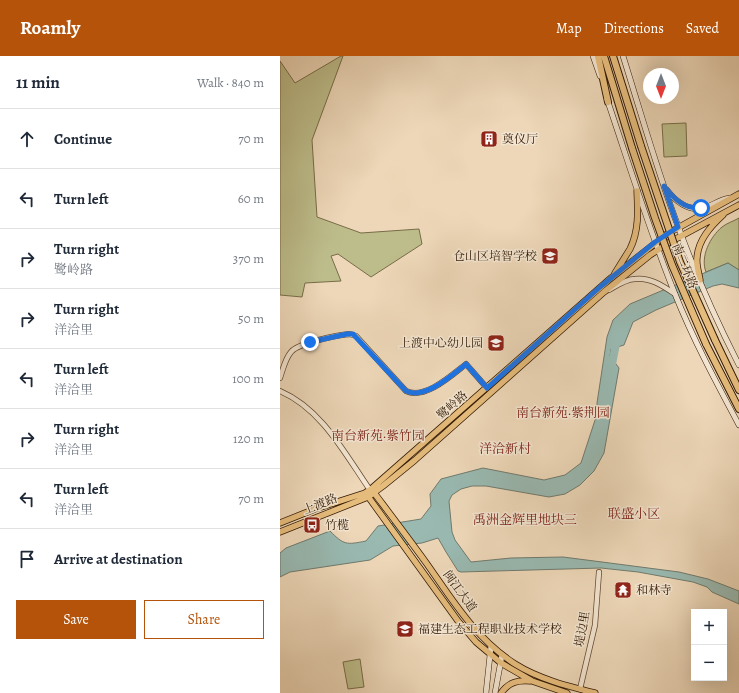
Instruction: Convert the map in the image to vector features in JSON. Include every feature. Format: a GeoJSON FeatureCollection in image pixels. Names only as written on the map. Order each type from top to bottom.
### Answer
{"type":"FeatureCollection","features":[{"type":"Feature","properties":{"kind":"highway"},"geometry":{"type":"LineString","coordinates":[[598,56],[608,102]]}},
{"type":"Feature","properties":{"kind":"highway","name":"南二环路"},"geometry":{"type":"LineString","coordinates":[[613,56],[641,146],[680,262],[739,390]]}},
{"type":"Feature","properties":{"kind":"highway","name":"南二环路"},"geometry":{"type":"LineString","coordinates":[[604,58],[667,252],[706,344],[739,409]]}},
{"type":"Feature","properties":{"kind":"main road"},"geometry":{"type":"LineString","coordinates":[[593,56],[637,191],[675,294],[710,370],[739,425]]}},
{"type":"Feature","properties":{"kind":"main road"},"geometry":{"type":"LineString","coordinates":[[623,56],[678,227],[700,280],[739,365]]}},
{"type":"Feature","properties":{"kind":"main road"},"geometry":{"type":"LineString","coordinates":[[664,186],[678,202],[694,208],[704,208],[721,199],[733,198]]}},
{"type":"Feature","properties":{"kind":"main road"},"geometry":{"type":"LineString","coordinates":[[612,278],[626,255],[634,236],[638,217],[637,191]]}},
{"type":"Feature","properties":{"kind":"main road","name":"鹭岭路"},"geometry":{"type":"LineString","coordinates":[[370,492],[612,278],[655,242],[678,227],[739,194]]}},
{"type":"Feature","properties":{"kind":"main road","name":"鹭岭路"},"geometry":{"type":"LineString","coordinates":[[370,492],[415,460],[604,292],[658,250],[727,210],[739,205]]}},
{"type":"Feature","properties":{"kind":"main road"},"geometry":{"type":"LineString","coordinates":[[700,280],[697,258],[700,245],[712,226],[727,210]]}},
{"type":"Feature","properties":{"kind":"main road","name":"上渡路"},"geometry":{"type":"LineString","coordinates":[[280,523],[315,509],[370,492]]}},
{"type":"Feature","properties":{"kind":"main road","name":"上渡路"},"geometry":{"type":"LineString","coordinates":[[280,532],[370,492]]}},
{"type":"Feature","properties":{"kind":"main road","name":"闽江大道"},"geometry":{"type":"LineString","coordinates":[[370,492],[413,544],[470,624],[491,646],[516,664],[537,675],[595,693]]}},
{"type":"Feature","properties":{"kind":"main road","name":"闽江大道"},"geometry":{"type":"LineString","coordinates":[[370,492],[388,523],[461,624],[476,642],[501,663],[532,681],[567,693]]}},
{"type":"Feature","properties":{"kind":"main road"},"geometry":{"type":"LineString","coordinates":[[486,693],[491,646]]}},
{"type":"Feature","properties":{"kind":"main road"},"geometry":{"type":"LineString","coordinates":[[495,693],[502,655]]}},
{"type":"Feature","properties":{"kind":"main road"},"geometry":{"type":"LineString","coordinates":[[501,693],[506,687],[515,682],[532,681]]}},
{"type":"Feature","properties":{"kind":"street"},"geometry":{"type":"LineString","coordinates":[[604,292],[634,278],[650,280],[675,294]]}},
{"type":"Feature","properties":{"kind":"street"},"geometry":{"type":"LineString","coordinates":[[280,378],[287,358],[296,347],[310,342],[350,334],[356,336],[406,391],[421,392],[429,390],[466,364],[487,388]]}},
{"type":"Feature","properties":{"kind":"street"},"geometry":{"type":"LineString","coordinates":[[280,391],[303,404],[319,419],[340,446],[370,492]]}},
{"type":"Feature","properties":{"kind":"street","name":"堤边里"},"geometry":{"type":"LineString","coordinates":[[580,689],[595,625],[599,572]]}},
{"type":"Feature","properties":{"kind":"green space"},"geometry":{"type":"Polygon","coordinates":[[[343,56],[312,140],[317,217],[361,233],[419,229],[422,244],[371,277],[338,254],[331,256],[341,281],[305,283],[302,297],[280,295],[280,61],[295,83],[343,56]]]}},
{"type":"Feature","properties":{"kind":"green space"},"geometry":{"type":"Polygon","coordinates":[[[686,123],[687,156],[664,157],[662,124],[686,123]]]}},
{"type":"Feature","properties":{"kind":"green space"},"geometry":{"type":"Polygon","coordinates":[[[739,218],[739,270],[728,263],[706,272],[704,260],[710,242],[722,227],[739,218]]]}},
{"type":"Feature","properties":{"kind":"green space"},"geometry":{"type":"Polygon","coordinates":[[[360,659],[364,687],[348,689],[343,662],[360,659]]]}},
{"type":"Feature","properties":{"kind":"water"},"geometry":{"type":"Polygon","coordinates":[[[728,263],[739,270],[739,288],[722,284],[713,286],[656,310],[633,322],[624,345],[611,349],[610,356],[619,368],[604,453],[594,471],[580,485],[565,494],[549,497],[486,486],[472,486],[461,489],[452,495],[449,501],[452,532],[455,540],[471,562],[511,558],[563,557],[679,572],[708,579],[739,591],[739,604],[712,592],[707,587],[693,582],[638,572],[601,568],[461,572],[458,571],[438,538],[422,543],[393,546],[370,560],[290,572],[280,577],[280,553],[286,548],[330,531],[346,543],[366,541],[378,526],[421,519],[431,506],[430,494],[441,479],[483,468],[544,480],[565,475],[581,463],[597,414],[597,403],[607,337],[613,320],[630,304],[728,263]]]}},
{"type":"Feature","properties":{"kind":"waterway"},"geometry":{"type":"LineString","coordinates":[[611,369],[617,339]]}},
{"type":"Feature","properties":{"kind":"place","name":"奠仪厅"},"geometry":{"type":"Point","coordinates":[489,139]}},
{"type":"Feature","properties":{"kind":"place","name":"仓山区培智学校"},"geometry":{"type":"Point","coordinates":[550,256]}},
{"type":"Feature","properties":{"kind":"place","name":"上渡中心幼儿园"},"geometry":{"type":"Point","coordinates":[496,343]}},
{"type":"Feature","properties":{"kind":"place","name":"竹榄"},"geometry":{"type":"Point","coordinates":[312,525]}},
{"type":"Feature","properties":{"kind":"place","name":"和林寺"},"geometry":{"type":"Point","coordinates":[623,590]}},
{"type":"Feature","properties":{"kind":"place","name":"福建生态工程职业技术学校"},"geometry":{"type":"Point","coordinates":[405,629]}},
{"type":"Feature","properties":{"kind":"district","name":"南台新苑·紫荆园"},"geometry":{"type":"Point","coordinates":[563,412]}},
{"type":"Feature","properties":{"kind":"district","name":"南台新苑·紫竹园"},"geometry":{"type":"Point","coordinates":[378,435]}},
{"type":"Feature","properties":{"kind":"district","name":"洋洽新村"},"geometry":{"type":"Point","coordinates":[505,448]}},
{"type":"Feature","properties":{"kind":"district","name":"联盛小区"},"geometry":{"type":"Point","coordinates":[634,513]}},
{"type":"Feature","properties":{"kind":"district","name":"禹洲金辉里地块三"},"geometry":{"type":"Point","coordinates":[525,519]}},
{"type":"Feature","properties":{"kind":"route"},"geometry":{"type":"LineString","coordinates":[[310,342],[353,334],[406,391],[409,392],[425,392],[448,378],[466,364],[487,388],[600,287],[655,242],[678,227],[664,186],[681,204],[691,208],[701,208]]}}]}
